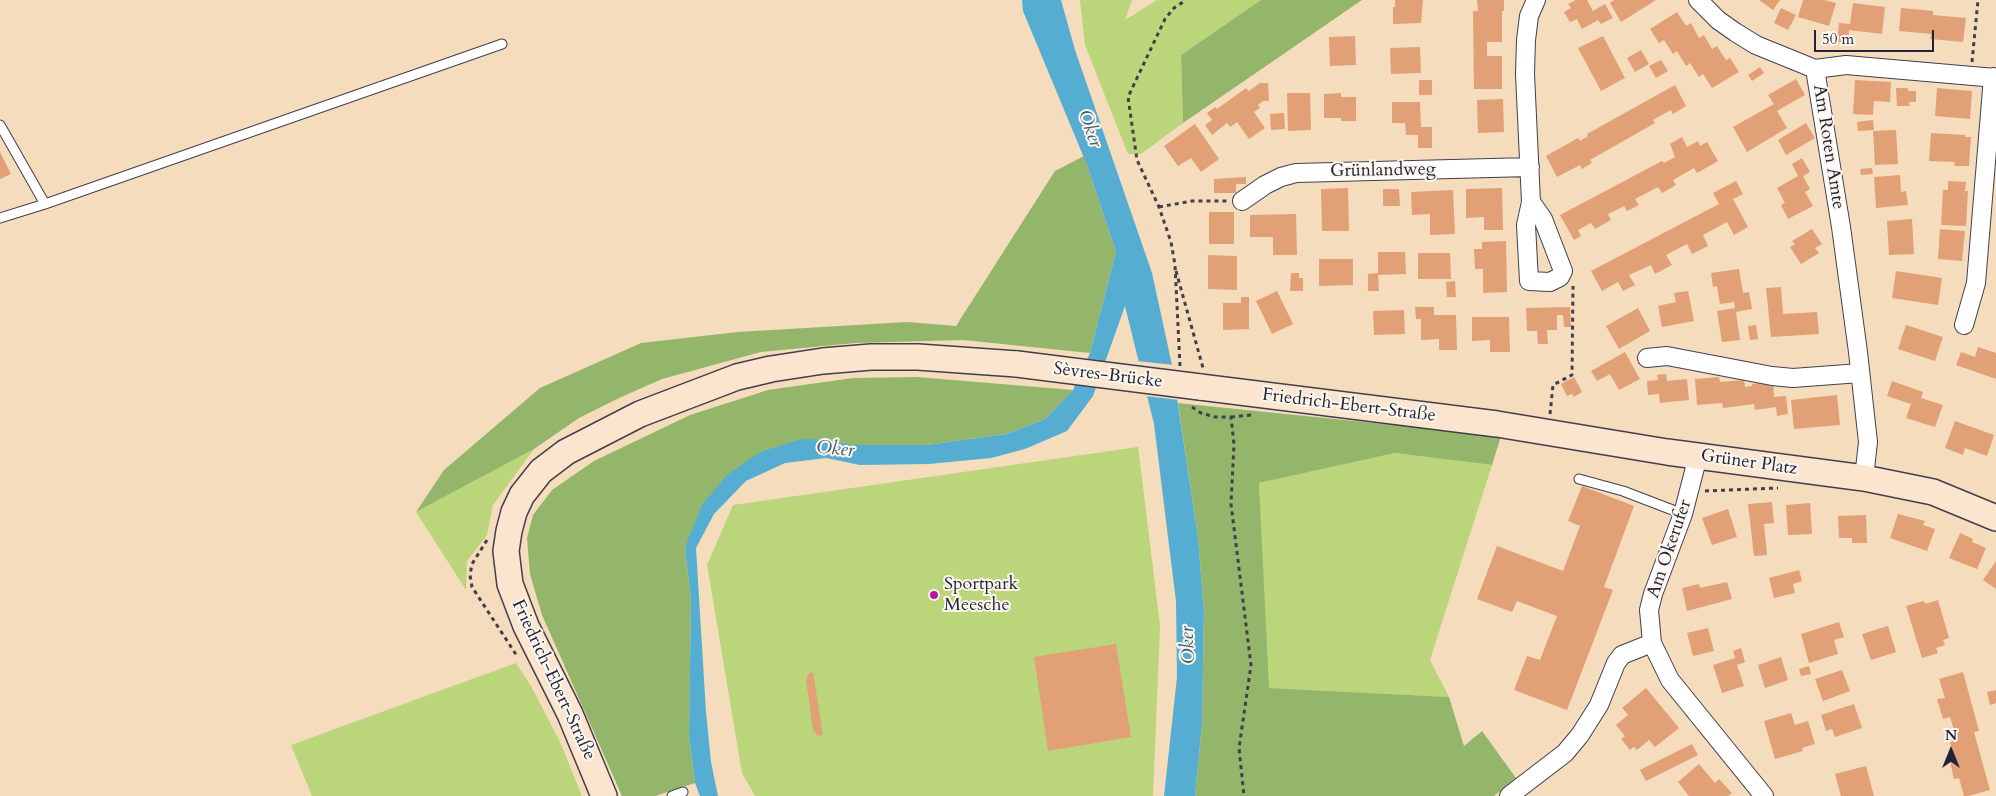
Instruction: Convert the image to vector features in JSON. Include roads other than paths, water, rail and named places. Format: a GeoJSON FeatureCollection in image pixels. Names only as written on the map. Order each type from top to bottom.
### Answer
{"type":"FeatureCollection","features":[{"type":"Feature","properties":{"kind":"main road","name":"Friedrich-Ebert-Straße"},"geometry":{"type":"LineString","coordinates":[[604,796],[570,714],[526,626],[510,584],[506,551],[511,525],[522,495],[541,471],[566,452],[640,414],[737,378],[771,370],[871,357],[918,357],[1017,364]]}},
{"type":"Feature","properties":{"kind":"main road","name":"Sèvres-Brücke"},"geometry":{"type":"LineString","coordinates":[[1017,364],[1202,381]]}},
{"type":"Feature","properties":{"kind":"main road","name":"Friedrich-Ebert-Straße"},"geometry":{"type":"LineString","coordinates":[[1202,381],[1497,424]]}},
{"type":"Feature","properties":{"kind":"main road","name":"Grüner Platz"},"geometry":{"type":"LineString","coordinates":[[1497,424],[1698,456],[1864,478],[1933,492],[1996,518]]}},
{"type":"Feature","properties":{"kind":"street"},"geometry":{"type":"LineString","coordinates":[[1532,202],[1543,219],[1562,271],[1560,277],[1550,282],[1529,281],[1526,225],[1532,202],[1525,74],[1526,40],[1529,16],[1536,0]]}},
{"type":"Feature","properties":{"kind":"street"},"geometry":{"type":"LineString","coordinates":[[1698,0],[1718,20],[1735,32],[1756,44],[1815,69]]}},
{"type":"Feature","properties":{"kind":"street","name":"Am Roten Amte"},"geometry":{"type":"LineString","coordinates":[[1864,478],[1868,442],[1860,373],[1841,227],[1815,69],[1846,65],[1994,78],[1976,283],[1964,325]]}},
{"type":"Feature","properties":{"kind":"street","name":"Grünlandweg"},"geometry":{"type":"LineString","coordinates":[[1242,201],[1281,177],[1296,173],[1530,167]]}},
{"type":"Feature","properties":{"kind":"street"},"geometry":{"type":"LineString","coordinates":[[1647,358],[1667,356],[1772,376],[1793,378],[1860,373]]}},
{"type":"Feature","properties":{"kind":"street","name":"Am Okerufer"},"geometry":{"type":"LineString","coordinates":[[1698,456],[1683,514],[1653,594],[1649,610],[1652,643],[1670,680],[1764,796]]}},
{"type":"Feature","properties":{"kind":"street"},"geometry":{"type":"LineString","coordinates":[[1509,796],[1565,753],[1580,735],[1598,705],[1616,663],[1622,655],[1630,650],[1652,643]]}},
{"type":"Feature","properties":{"kind":"lane"},"geometry":{"type":"LineString","coordinates":[[0,218],[45,204],[502,44]]}},
{"type":"Feature","properties":{"kind":"lane"},"geometry":{"type":"LineString","coordinates":[[0,125],[45,204]]}},
{"type":"Feature","properties":{"kind":"lane"},"geometry":{"type":"LineString","coordinates":[[1579,479],[1623,491],[1683,514]]}},
{"type":"Feature","properties":{"kind":"lane"},"geometry":{"type":"LineString","coordinates":[[672,796],[683,792]]}},
{"type":"Feature","properties":{"kind":"water","name":"Oker"},"geometry":{"type":"Polygon","coordinates":[[[1022,0],[1061,0],[1075,50],[1152,273],[1172,365],[1198,538],[1204,611],[1202,724],[1195,796],[1164,796],[1177,677],[1176,601],[1154,424],[1125,306],[1093,396],[1067,431],[1025,449],[991,458],[929,464],[860,465],[826,458],[785,463],[746,481],[714,514],[696,548],[706,712],[711,762],[718,796],[700,796],[695,783],[689,736],[691,600],[685,547],[702,505],[727,475],[760,452],[802,439],[828,440],[852,445],[926,445],[1007,434],[1045,419],[1073,390],[1090,353],[1116,252],[1087,165],[1023,11],[1022,0]]]}},
{"type":"Feature","properties":{"kind":"place","name":"Sportpark Meesche"},"geometry":{"type":"Point","coordinates":[934,595]}}]}
